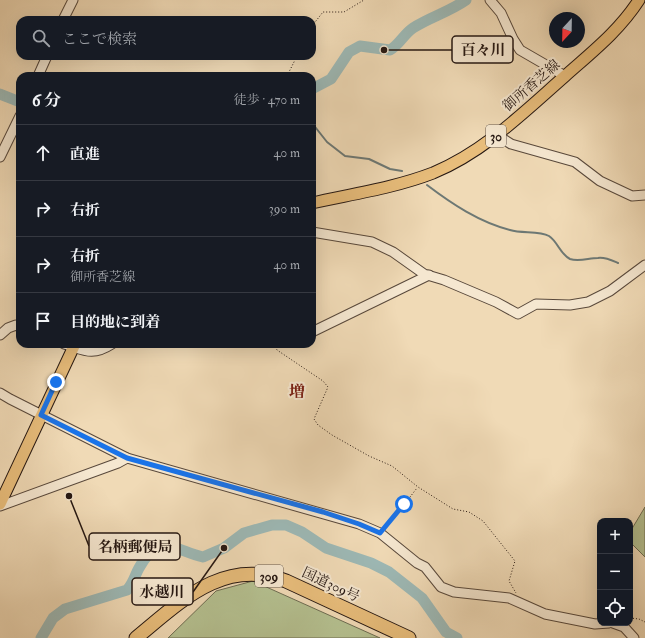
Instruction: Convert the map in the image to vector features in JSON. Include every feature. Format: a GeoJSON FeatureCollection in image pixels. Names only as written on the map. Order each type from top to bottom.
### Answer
{"type":"FeatureCollection","features":[{"type":"Feature","properties":{"kind":"highway","name":"国道309号"},"geometry":{"type":"LineString","coordinates":[[136,638],[206,585],[231,575],[251,574],[270,576],[286,581],[409,638]]}},
{"type":"Feature","properties":{"kind":"main road","name":"御所香芝線"},"geometry":{"type":"LineString","coordinates":[[316,202],[384,188],[420,178],[461,158],[496,135],[565,76],[618,28],[639,0]]}},
{"type":"Feature","properties":{"kind":"main road"},"geometry":{"type":"LineString","coordinates":[[0,505],[70,348]]}},
{"type":"Feature","properties":{"kind":"street"},"geometry":{"type":"LineString","coordinates":[[66,16],[73,0]]}},
{"type":"Feature","properties":{"kind":"street"},"geometry":{"type":"LineString","coordinates":[[490,0],[501,13],[513,39],[520,50],[565,76]]}},
{"type":"Feature","properties":{"kind":"street"},"geometry":{"type":"LineString","coordinates":[[40,72],[45,60]]}},
{"type":"Feature","properties":{"kind":"street"},"geometry":{"type":"LineString","coordinates":[[0,157],[16,124]]}},
{"type":"Feature","properties":{"kind":"street"},"geometry":{"type":"LineString","coordinates":[[496,135],[511,144],[576,162],[600,181],[627,194],[632,196],[645,195]]}},
{"type":"Feature","properties":{"kind":"street"},"geometry":{"type":"LineString","coordinates":[[316,233],[372,242],[393,252],[424,274],[496,302],[518,314],[536,304],[570,305],[588,302],[610,291],[645,265]]}},
{"type":"Feature","properties":{"kind":"street"},"geometry":{"type":"LineString","coordinates":[[316,330],[429,275]]}},
{"type":"Feature","properties":{"kind":"street"},"geometry":{"type":"LineString","coordinates":[[0,335],[8,328],[16,325]]}},
{"type":"Feature","properties":{"kind":"street"},"geometry":{"type":"LineString","coordinates":[[76,348],[82,351],[102,350],[105,348]]}},
{"type":"Feature","properties":{"kind":"street"},"geometry":{"type":"LineString","coordinates":[[0,393],[127,458],[323,512],[380,533],[417,563],[425,567],[441,587],[454,592],[509,598],[545,614],[597,624]]}},
{"type":"Feature","properties":{"kind":"street"},"geometry":{"type":"LineString","coordinates":[[0,505],[118,463],[127,458]]}},
{"type":"Feature","properties":{"kind":"street"},"geometry":{"type":"LineString","coordinates":[[621,626],[624,627],[634,638]]}},
{"type":"Feature","properties":{"kind":"path"},"geometry":{"type":"LineString","coordinates":[[316,21],[323,12],[344,12],[364,0]]}},
{"type":"Feature","properties":{"kind":"path"},"geometry":{"type":"LineString","coordinates":[[289,72],[295,60]]}},
{"type":"Feature","properties":{"kind":"path"},"geometry":{"type":"LineString","coordinates":[[276,348],[323,381],[328,387],[314,419],[318,425],[358,450],[392,466],[418,487],[453,509],[469,512],[483,521],[515,561],[509,581],[522,600],[520,603]]}},
{"type":"Feature","properties":{"kind":"path"},"geometry":{"type":"LineString","coordinates":[[380,533],[418,487]]}},
{"type":"Feature","properties":{"kind":"path"},"geometry":{"type":"LineString","coordinates":[[633,618],[645,622]]}},
{"type":"Feature","properties":{"kind":"green space"},"geometry":{"type":"Polygon","coordinates":[[[645,507],[645,557],[633,545],[633,527],[645,507]]]}},
{"type":"Feature","properties":{"kind":"green space"},"geometry":{"type":"Polygon","coordinates":[[[253,581],[380,638],[168,638],[216,591],[253,581]]]}},
{"type":"Feature","properties":{"kind":"waterway"},"geometry":{"type":"LineString","coordinates":[[316,87],[331,79],[349,52],[360,46],[390,50],[413,28],[466,0]]}},
{"type":"Feature","properties":{"kind":"waterway"},"geometry":{"type":"LineString","coordinates":[[0,94],[16,100]]}},
{"type":"Feature","properties":{"kind":"waterway"},"geometry":{"type":"LineString","coordinates":[[316,128],[327,142],[345,156],[369,159],[390,169],[402,171]]}},
{"type":"Feature","properties":{"kind":"waterway"},"geometry":{"type":"LineString","coordinates":[[427,185],[446,199],[487,222],[515,231],[540,233],[549,236],[570,259],[580,260],[603,258],[618,263]]}},
{"type":"Feature","properties":{"kind":"waterway"},"geometry":{"type":"LineString","coordinates":[[41,638],[53,618],[65,609],[127,590],[146,557],[153,550],[167,546],[203,557],[224,548],[244,533],[272,525],[286,525],[302,532],[326,548],[371,563],[389,572],[422,598],[446,632],[457,638]]}},
{"type":"Feature","properties":{"kind":"place","name":"百々川"},"geometry":{"type":"Point","coordinates":[384,50]}},
{"type":"Feature","properties":{"kind":"place","name":"名柄郵便局"},"geometry":{"type":"Point","coordinates":[69,496]}},
{"type":"Feature","properties":{"kind":"place","name":"水越川"},"geometry":{"type":"Point","coordinates":[224,548]}},
{"type":"Feature","properties":{"kind":"district","name":"増"},"geometry":{"type":"Point","coordinates":[297,391]}},
{"type":"Feature","properties":{"kind":"route"},"geometry":{"type":"LineString","coordinates":[[56,382],[41,415],[127,458],[323,512],[380,533],[388,526],[404,504]]}}]}
